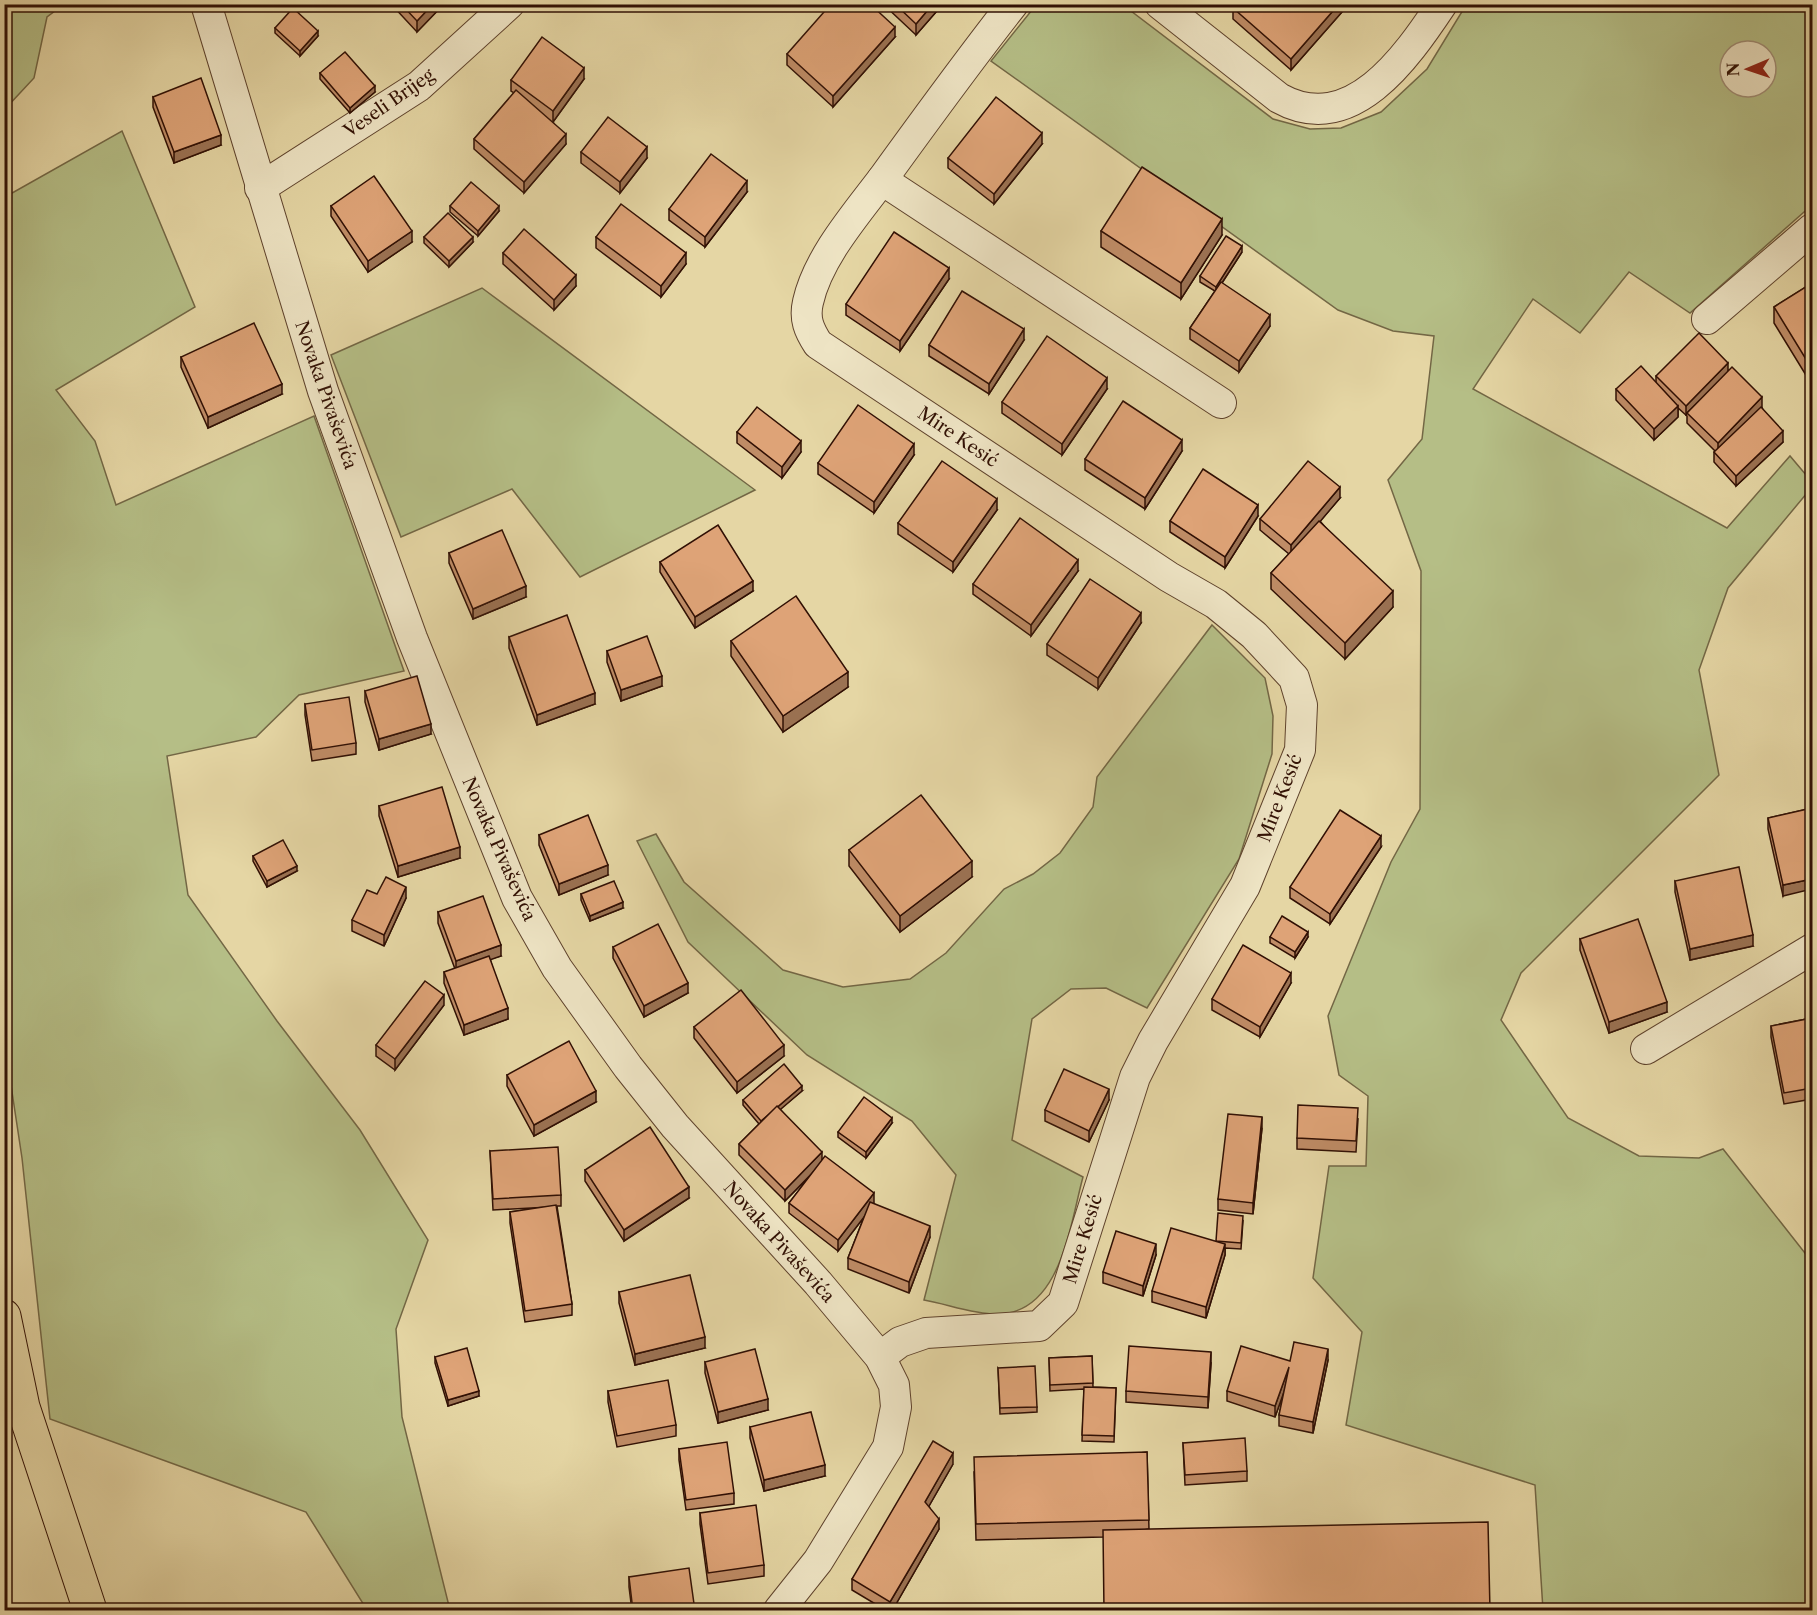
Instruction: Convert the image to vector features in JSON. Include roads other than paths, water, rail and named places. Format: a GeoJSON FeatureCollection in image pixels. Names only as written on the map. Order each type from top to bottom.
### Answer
{"type":"FeatureCollection","features":[{"type":"Feature","properties":{"kind":"main road"},"geometry":{"type":"LineString","coordinates":[[4,1316],[23,1407],[90,1611]]}},
{"type":"Feature","properties":{"kind":"street","name":"Novaka Pivaševića"},"geometry":{"type":"LineString","coordinates":[[206,4],[323,391],[412,638],[517,898],[557,968],[675,1126],[818,1283],[880,1357],[894,1385],[896,1407],[888,1447],[818,1561],[779,1611]]}},
{"type":"Feature","properties":{"kind":"street","name":"Veseli Brijeg"},"geometry":{"type":"LineString","coordinates":[[260,188],[419,86],[509,4]]}},
{"type":"Feature","properties":{"kind":"street","name":"Mire Kesić"},"geometry":{"type":"LineString","coordinates":[[880,1357],[900,1342],[926,1333],[1039,1326],[1063,1303],[1135,1077],[1153,1041],[1245,886],[1300,750],[1302,705],[1294,678],[1247,628],[1216,604],[1169,577],[818,344],[805,318],[813,286],[839,236],[968,60],[1013,4]]}},
{"type":"Feature","properties":{"kind":"street"},"geometry":{"type":"LineString","coordinates":[[1160,4],[1279,98],[1297,108],[1313,111],[1335,109],[1373,87],[1390,73],[1442,4]]}},
{"type":"Feature","properties":{"kind":"street"},"geometry":{"type":"LineString","coordinates":[[882,180],[1221,403]]}},
{"type":"Feature","properties":{"kind":"street"},"geometry":{"type":"LineString","coordinates":[[1707,319],[1812,230]]}},
{"type":"Feature","properties":{"kind":"street"},"geometry":{"type":"LineString","coordinates":[[1646,1049],[1812,949]]}}]}
